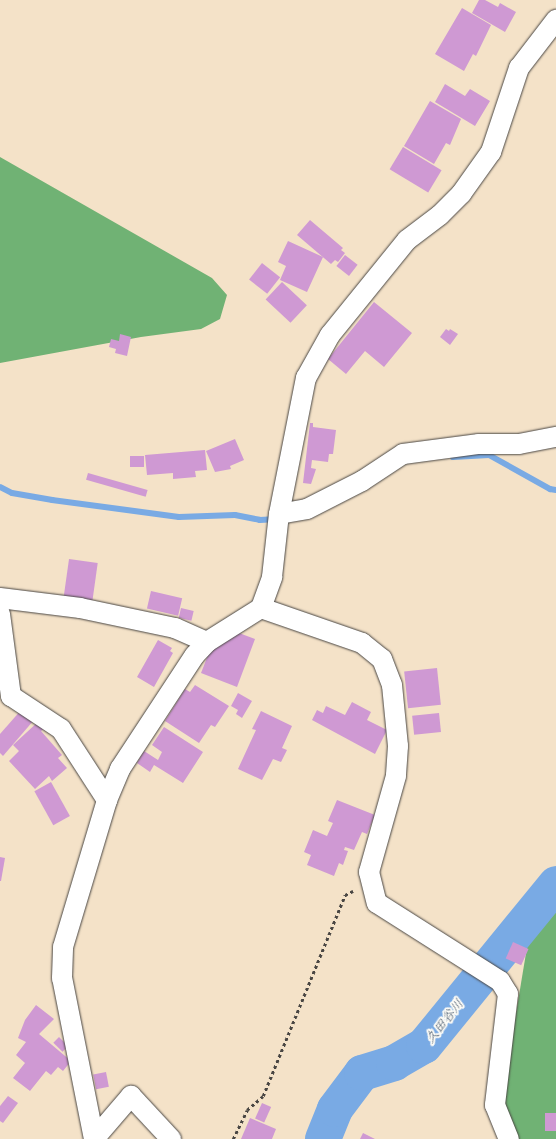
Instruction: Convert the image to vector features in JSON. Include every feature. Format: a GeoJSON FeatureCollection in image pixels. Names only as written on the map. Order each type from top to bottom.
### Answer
{"type":"FeatureCollection","features":[{"type":"Feature","properties":{"kind":"street"},"geometry":{"type":"LineString","coordinates":[[94,1139],[62,978],[63,946],[107,800],[120,770],[194,656],[207,642],[261,608],[272,577],[279,514],[306,378],[330,335],[407,240],[440,215],[461,194],[487,158],[502,120],[519,68],[556,20]]}},
{"type":"Feature","properties":{"kind":"street"},"geometry":{"type":"LineString","coordinates":[[279,514],[306,509],[362,481],[403,454],[479,444],[519,444],[556,437]]}},
{"type":"Feature","properties":{"kind":"street"},"geometry":{"type":"LineString","coordinates":[[0,598],[80,608],[175,628],[207,642]]}},
{"type":"Feature","properties":{"kind":"street"},"geometry":{"type":"LineString","coordinates":[[261,608],[362,643],[382,659],[392,685],[398,746],[396,776],[369,872],[371,882],[377,903],[463,955],[500,981],[508,994],[495,1105],[509,1139]]}},
{"type":"Feature","properties":{"kind":"street"},"geometry":{"type":"LineString","coordinates":[[0,614],[11,696],[61,729],[107,800]]}},
{"type":"Feature","properties":{"kind":"street"},"geometry":{"type":"LineString","coordinates":[[94,1139],[131,1096],[171,1139]]}},
{"type":"Feature","properties":{"kind":"path"},"geometry":{"type":"LineString","coordinates":[[233,1139],[247,1110],[263,1096],[345,895],[371,882]]}},
{"type":"Feature","properties":{"kind":"green space"},"geometry":{"type":"Polygon","coordinates":[[[0,157],[212,278],[227,295],[220,319],[201,329],[141,337],[0,363],[0,157]]]}},
{"type":"Feature","properties":{"kind":"green space"},"geometry":{"type":"Polygon","coordinates":[[[556,881],[556,1139],[515,1139],[506,1124],[504,1086],[531,923],[556,881]]]}},
{"type":"Feature","properties":{"kind":"building"},"geometry":{"type":"Polygon","coordinates":[[[479,0],[485,0],[498,7],[500,3],[516,12],[505,32],[472,13],[479,0]]]}},
{"type":"Feature","properties":{"kind":"building"},"geometry":{"type":"Polygon","coordinates":[[[462,8],[491,25],[476,56],[473,54],[464,71],[435,54],[462,8]]]}},
{"type":"Feature","properties":{"kind":"building"},"geometry":{"type":"Polygon","coordinates":[[[445,84],[465,96],[470,89],[490,101],[475,126],[435,102],[445,84]]]}},
{"type":"Feature","properties":{"kind":"building"},"geometry":{"type":"Polygon","coordinates":[[[430,101],[461,119],[450,145],[446,143],[434,164],[404,146],[430,101]]]}},
{"type":"Feature","properties":{"kind":"building"},"geometry":{"type":"Polygon","coordinates":[[[403,147],[442,170],[428,192],[390,169],[403,147]]]}},
{"type":"Feature","properties":{"kind":"building"},"geometry":{"type":"Polygon","coordinates":[[[310,220],[343,248],[341,250],[345,253],[338,262],[335,260],[331,264],[297,235],[310,220]]]}},
{"type":"Feature","properties":{"kind":"building"},"geometry":{"type":"Polygon","coordinates":[[[288,241],[323,257],[307,292],[280,280],[286,266],[278,262],[288,241]]]}},
{"type":"Feature","properties":{"kind":"building"},"geometry":{"type":"Polygon","coordinates":[[[345,255],[358,265],[349,276],[336,266],[345,255]]]}},
{"type":"Feature","properties":{"kind":"building"},"geometry":{"type":"Polygon","coordinates":[[[262,263],[280,277],[267,294],[249,280],[262,263]]]}},
{"type":"Feature","properties":{"kind":"building"},"geometry":{"type":"Polygon","coordinates":[[[282,282],[307,305],[290,323],[266,300],[282,282]]]}},
{"type":"Feature","properties":{"kind":"building"},"geometry":{"type":"Polygon","coordinates":[[[374,302],[412,333],[384,367],[365,351],[346,374],[328,359],[374,302]]]}},
{"type":"Feature","properties":{"kind":"building"},"geometry":{"type":"Polygon","coordinates":[[[446,329],[449,331],[450,329],[458,334],[450,345],[440,337],[446,329]]]}},
{"type":"Feature","properties":{"kind":"building"},"geometry":{"type":"Polygon","coordinates":[[[120,334],[131,337],[127,356],[115,353],[116,349],[109,347],[111,339],[119,341],[120,334]]]}},
{"type":"Feature","properties":{"kind":"building"},"geometry":{"type":"Polygon","coordinates":[[[310,423],[313,423],[313,427],[336,430],[333,454],[329,454],[328,462],[312,460],[311,468],[316,469],[311,484],[303,483],[310,423]]]}},
{"type":"Feature","properties":{"kind":"building"},"geometry":{"type":"Polygon","coordinates":[[[235,439],[244,460],[230,466],[231,469],[215,472],[206,451],[235,439]]]}},
{"type":"Feature","properties":{"kind":"building"},"geometry":{"type":"Polygon","coordinates":[[[205,450],[207,470],[195,471],[196,477],[173,479],[173,473],[147,475],[145,455],[205,450]]]}},
{"type":"Feature","properties":{"kind":"building"},"geometry":{"type":"Polygon","coordinates":[[[130,456],[144,456],[144,467],[130,467],[130,456]]]}},
{"type":"Feature","properties":{"kind":"building"},"geometry":{"type":"Polygon","coordinates":[[[88,473],[148,490],[146,497],[86,480],[88,473]]]}},
{"type":"Feature","properties":{"kind":"building"},"geometry":{"type":"Polygon","coordinates":[[[69,559],[98,563],[92,601],[64,597],[69,559]]]}},
{"type":"Feature","properties":{"kind":"building"},"geometry":{"type":"Polygon","coordinates":[[[151,591],[182,598],[178,616],[147,609],[151,591]]]}},
{"type":"Feature","properties":{"kind":"building"},"geometry":{"type":"Polygon","coordinates":[[[181,608],[194,611],[191,621],[179,618],[181,608]]]}},
{"type":"Feature","properties":{"kind":"building"},"geometry":{"type":"Polygon","coordinates":[[[239,633],[255,639],[237,687],[201,673],[210,650],[239,633]]]}},
{"type":"Feature","properties":{"kind":"building"},"geometry":{"type":"Polygon","coordinates":[[[158,640],[172,648],[170,651],[173,653],[154,687],[137,677],[158,640]]]}},
{"type":"Feature","properties":{"kind":"building"},"geometry":{"type":"Polygon","coordinates":[[[437,668],[441,705],[408,708],[404,671],[437,668]]]}},
{"type":"Feature","properties":{"kind":"building"},"geometry":{"type":"Polygon","coordinates":[[[195,685],[229,706],[215,727],[211,725],[199,743],[165,721],[185,689],[190,692],[195,685]]]}},
{"type":"Feature","properties":{"kind":"building"},"geometry":{"type":"Polygon","coordinates":[[[238,693],[252,701],[242,718],[236,714],[238,710],[231,706],[238,693]]]}},
{"type":"Feature","properties":{"kind":"building"},"geometry":{"type":"Polygon","coordinates":[[[352,702],[371,712],[367,720],[387,730],[375,754],[312,720],[317,710],[323,713],[326,706],[345,715],[352,702]]]}},
{"type":"Feature","properties":{"kind":"building"},"geometry":{"type":"Polygon","coordinates":[[[22,709],[34,720],[3,756],[0,753],[0,734],[22,709]]]}},
{"type":"Feature","properties":{"kind":"building"},"geometry":{"type":"Polygon","coordinates":[[[261,711],[292,726],[282,748],[287,750],[281,762],[273,759],[262,780],[238,769],[256,730],[252,729],[261,711]]]}},
{"type":"Feature","properties":{"kind":"building"},"geometry":{"type":"Polygon","coordinates":[[[439,713],[441,732],[414,735],[412,716],[439,713]]]}},
{"type":"Feature","properties":{"kind":"building"},"geometry":{"type":"Polygon","coordinates":[[[40,720],[46,727],[41,731],[62,755],[58,758],[67,768],[52,781],[49,776],[35,789],[9,761],[19,751],[13,745],[40,720]]]}},
{"type":"Feature","properties":{"kind":"building"},"geometry":{"type":"Polygon","coordinates":[[[164,727],[203,752],[183,783],[154,765],[150,772],[137,763],[144,751],[158,760],[162,752],[152,745],[164,727]]]}},
{"type":"Feature","properties":{"kind":"building"},"geometry":{"type":"Polygon","coordinates":[[[51,782],[70,816],[53,825],[34,791],[51,782]]]}},
{"type":"Feature","properties":{"kind":"building"},"geometry":{"type":"Polygon","coordinates":[[[337,800],[375,815],[367,834],[362,832],[354,850],[345,847],[344,850],[348,851],[343,865],[339,863],[334,876],[307,865],[311,855],[304,852],[313,830],[327,836],[333,823],[328,821],[337,800]]]}},
{"type":"Feature","properties":{"kind":"building"},"geometry":{"type":"Polygon","coordinates":[[[0,857],[5,858],[1,881],[0,881],[0,857]]]}},
{"type":"Feature","properties":{"kind":"building"},"geometry":{"type":"Polygon","coordinates":[[[513,942],[529,949],[521,965],[506,958],[513,942]]]}},
{"type":"Feature","properties":{"kind":"building"},"geometry":{"type":"Polygon","coordinates":[[[36,1005],[54,1019],[39,1034],[71,1061],[63,1071],[58,1067],[51,1075],[46,1071],[30,1091],[13,1078],[25,1063],[16,1055],[26,1042],[18,1038],[25,1020],[36,1005]]]}},
{"type":"Feature","properties":{"kind":"building"},"geometry":{"type":"Polygon","coordinates":[[[59,1037],[68,1046],[63,1052],[53,1043],[59,1037]]]}},
{"type":"Feature","properties":{"kind":"building"},"geometry":{"type":"Polygon","coordinates":[[[106,1072],[109,1087],[96,1089],[93,1074],[106,1072]]]}},
{"type":"Feature","properties":{"kind":"building"},"geometry":{"type":"Polygon","coordinates":[[[8,1096],[18,1103],[3,1123],[0,1121],[0,1106],[8,1096]]]}},
{"type":"Feature","properties":{"kind":"building"},"geometry":{"type":"Polygon","coordinates":[[[262,1103],[271,1107],[264,1123],[255,1119],[262,1103]]]}},
{"type":"Feature","properties":{"kind":"building"},"geometry":{"type":"Polygon","coordinates":[[[545,1113],[556,1113],[556,1131],[545,1131],[545,1113]]]}},
{"type":"Feature","properties":{"kind":"building"},"geometry":{"type":"Polygon","coordinates":[[[250,1118],[276,1129],[272,1139],[241,1139],[250,1118]]]}},
{"type":"Feature","properties":{"kind":"building"},"geometry":{"type":"Polygon","coordinates":[[[363,1133],[375,1139],[360,1139],[363,1133]]]}},
{"type":"Feature","properties":{"kind":"waterway"},"geometry":{"type":"LineString","coordinates":[[453,457],[489,455],[550,489],[556,490]]}},
{"type":"Feature","properties":{"kind":"waterway"},"geometry":{"type":"LineString","coordinates":[[0,487],[12,493],[52,500],[179,517],[235,515],[260,520],[277,519]]}},
{"type":"Feature","properties":{"kind":"waterway","name":"久田谷川"},"geometry":{"type":"LineString","coordinates":[[323,1139],[335,1109],[362,1073],[394,1063],[424,1046],[556,884]]}}]}
